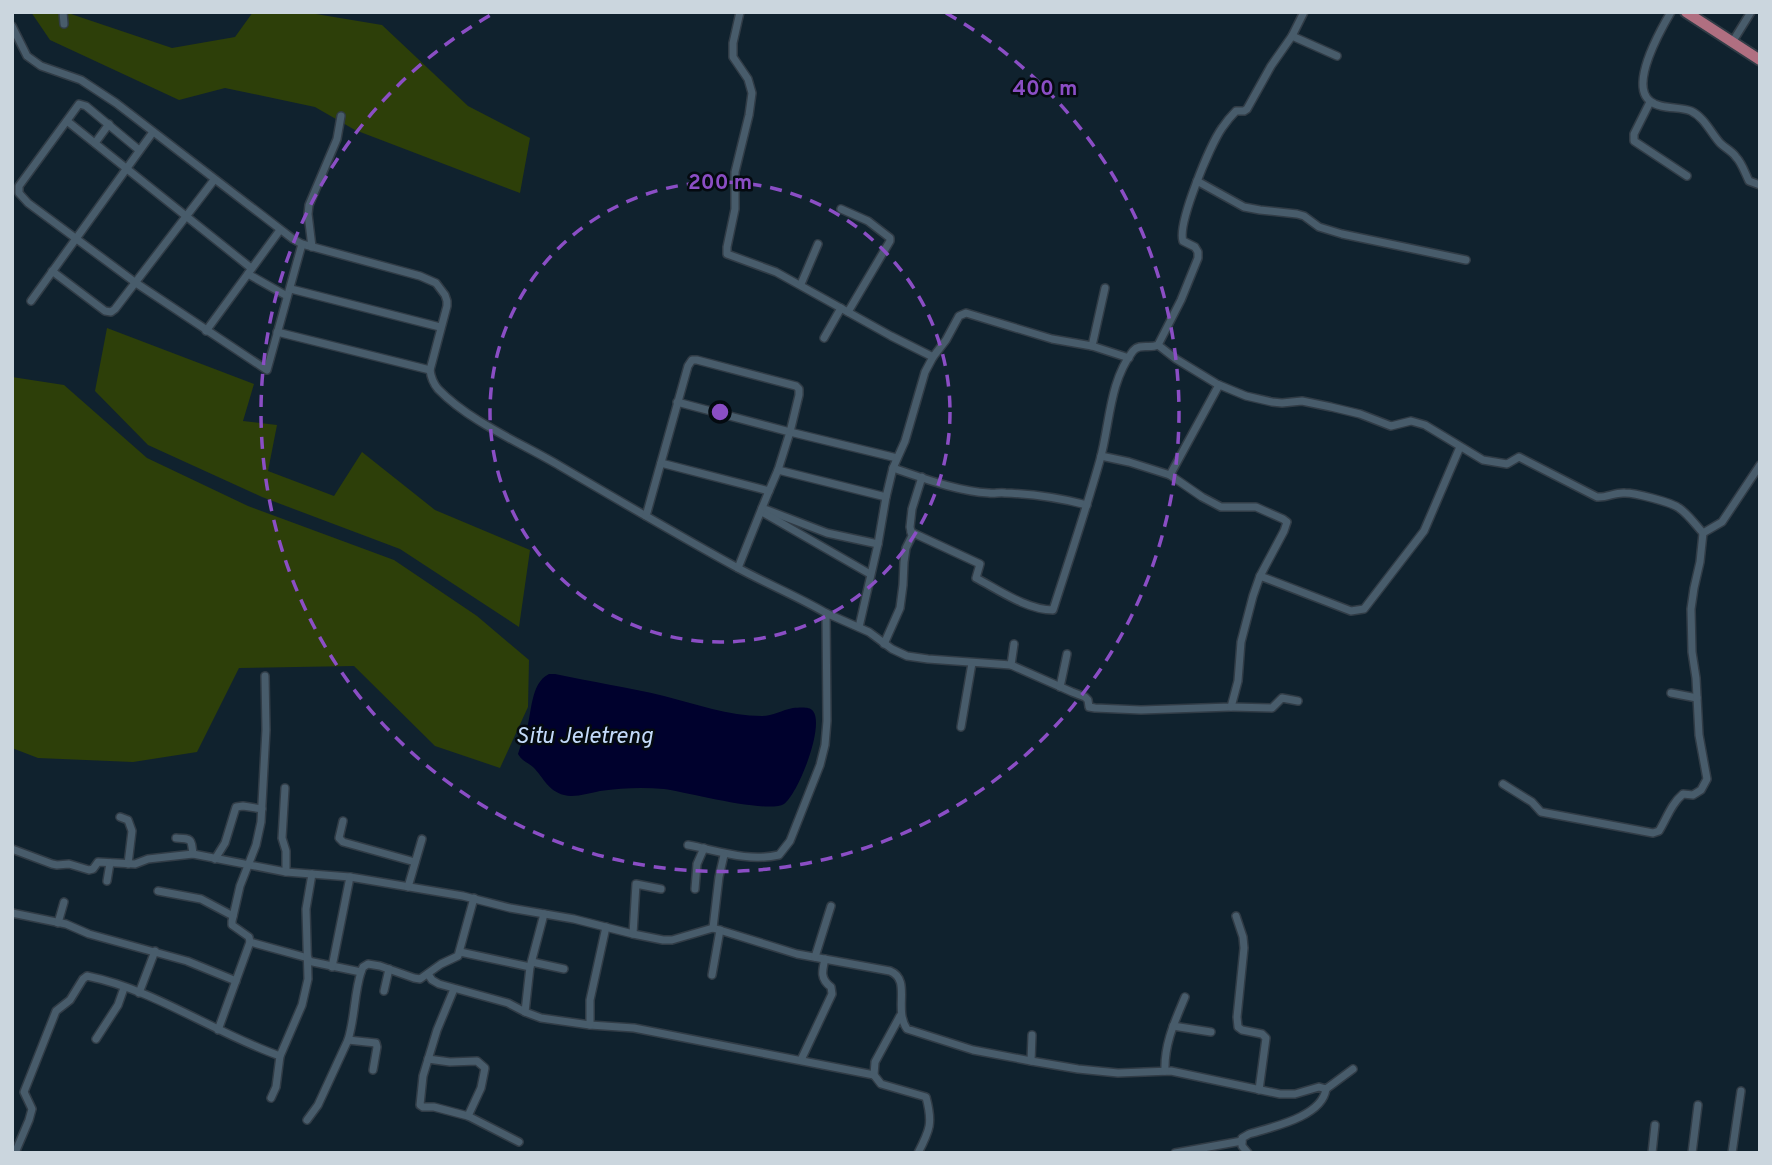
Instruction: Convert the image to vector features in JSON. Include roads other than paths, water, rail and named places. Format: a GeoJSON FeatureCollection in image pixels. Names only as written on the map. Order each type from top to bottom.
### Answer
{"type":"FeatureCollection","features":[{"type":"Feature","properties":{"kind":"main road"},"geometry":{"type":"LineString","coordinates":[[1686,12],[1760,60]]}},
{"type":"Feature","properties":{"kind":"street"},"geometry":{"type":"LineString","coordinates":[[63,12],[64,24]]}},
{"type":"Feature","properties":{"kind":"street"},"geometry":{"type":"LineString","coordinates":[[740,12],[733,43],[733,58],[748,79],[752,93],[735,172],[735,209],[727,254],[776,272],[933,357]]}},
{"type":"Feature","properties":{"kind":"street"},"geometry":{"type":"LineString","coordinates":[[911,531],[980,564],[976,578],[1026,603],[1053,610],[1101,456],[1117,384],[1137,347],[1158,345],[1198,258],[1197,249],[1181,236],[1197,181],[1220,130],[1236,111],[1247,109],[1304,12]]}},
{"type":"Feature","properties":{"kind":"street"},"geometry":{"type":"LineString","coordinates":[[1671,12],[1659,32],[1644,69],[1642,83],[1647,99],[1698,115],[1719,142],[1737,157],[1749,181],[1760,185]]}},
{"type":"Feature","properties":{"kind":"street"},"geometry":{"type":"LineString","coordinates":[[1733,41],[1751,12]]}},
{"type":"Feature","properties":{"kind":"street"},"geometry":{"type":"LineString","coordinates":[[13,29],[27,56],[41,66],[81,80],[116,103],[280,230],[302,244],[420,276],[436,283],[447,301],[430,370],[436,387],[463,410],[506,437],[738,568],[869,632],[884,644],[907,656],[1012,664],[1085,697],[1089,707],[1140,710],[1231,707],[1268,709],[1274,707],[1282,698],[1298,701]]}},
{"type":"Feature","properties":{"kind":"street"},"geometry":{"type":"LineString","coordinates":[[1292,36],[1337,55]]}},
{"type":"Feature","properties":{"kind":"street"},"geometry":{"type":"LineString","coordinates":[[1650,102],[1634,134],[1634,141],[1687,177]]}},
{"type":"Feature","properties":{"kind":"street"},"geometry":{"type":"LineString","coordinates":[[139,150],[83,104],[75,107],[19,186],[19,190],[23,199],[136,283],[267,370],[302,244]]}},
{"type":"Feature","properties":{"kind":"street"},"geometry":{"type":"LineString","coordinates":[[312,247],[309,205],[337,139],[341,116]]}},
{"type":"Feature","properties":{"kind":"street"},"geometry":{"type":"LineString","coordinates":[[67,121],[186,216],[249,271],[289,292],[440,327]]}},
{"type":"Feature","properties":{"kind":"street"},"geometry":{"type":"LineString","coordinates":[[95,143],[109,124]]}},
{"type":"Feature","properties":{"kind":"street"},"geometry":{"type":"LineString","coordinates":[[31,301],[153,132]]}},
{"type":"Feature","properties":{"kind":"street"},"geometry":{"type":"LineString","coordinates":[[52,271],[111,312],[215,180]]}},
{"type":"Feature","properties":{"kind":"street"},"geometry":{"type":"LineString","coordinates":[[1197,181],[1244,207],[1297,214],[1319,227],[1342,234],[1465,260]]}},
{"type":"Feature","properties":{"kind":"street"},"geometry":{"type":"LineString","coordinates":[[824,338],[890,238],[867,221],[841,209]]}},
{"type":"Feature","properties":{"kind":"street"},"geometry":{"type":"LineString","coordinates":[[206,331],[280,230]]}},
{"type":"Feature","properties":{"kind":"street"},"geometry":{"type":"LineString","coordinates":[[801,285],[818,244]]}},
{"type":"Feature","properties":{"kind":"street"},"geometry":{"type":"LineString","coordinates":[[1092,346],[1105,288]]}},
{"type":"Feature","properties":{"kind":"street"},"geometry":{"type":"LineString","coordinates":[[859,627],[893,468],[905,441],[925,372],[957,318],[966,313],[1129,358]]}},
{"type":"Feature","properties":{"kind":"street"},"geometry":{"type":"LineString","coordinates":[[277,332],[430,370]]}},
{"type":"Feature","properties":{"kind":"street"},"geometry":{"type":"LineString","coordinates":[[1158,345],[1219,384],[1260,400],[1282,403],[1301,401],[1360,414],[1391,426],[1411,421],[1433,429],[1483,460],[1507,464],[1519,457],[1597,496],[1604,498],[1629,493],[1670,503],[1679,508],[1703,533],[1692,609],[1692,652],[1701,748],[1707,779],[1701,790],[1693,795],[1682,794],[1672,805],[1659,831],[1653,833],[1541,812],[1532,802],[1503,784]]}},
{"type":"Feature","properties":{"kind":"street"},"geometry":{"type":"LineString","coordinates":[[646,516],[677,402],[692,360],[791,384],[799,389],[799,394],[790,432],[778,470],[738,568]]}},
{"type":"Feature","properties":{"kind":"street"},"geometry":{"type":"LineString","coordinates":[[1170,475],[1219,384]]}},
{"type":"Feature","properties":{"kind":"street"},"geometry":{"type":"LineString","coordinates":[[677,402],[897,458]]}},
{"type":"Feature","properties":{"kind":"street"},"geometry":{"type":"LineString","coordinates":[[1260,576],[1351,611],[1364,609],[1424,531],[1461,447]]}},
{"type":"Feature","properties":{"kind":"street"},"geometry":{"type":"LineString","coordinates":[[1101,456],[1170,475],[1221,507],[1256,507],[1287,522],[1253,596],[1241,642],[1238,681],[1231,707]]}},
{"type":"Feature","properties":{"kind":"street"},"geometry":{"type":"LineString","coordinates":[[661,463],[769,491]]}},
{"type":"Feature","properties":{"kind":"street"},"geometry":{"type":"LineString","coordinates":[[1703,533],[1722,522],[1759,467]]}},
{"type":"Feature","properties":{"kind":"street"},"geometry":{"type":"LineString","coordinates":[[893,468],[974,491],[1036,495],[1087,505]]}},
{"type":"Feature","properties":{"kind":"street"},"geometry":{"type":"LineString","coordinates":[[778,470],[886,497]]}},
{"type":"Feature","properties":{"kind":"street"},"geometry":{"type":"LineString","coordinates":[[884,644],[900,608],[906,548],[912,536],[912,509],[922,477]]}},
{"type":"Feature","properties":{"kind":"street"},"geometry":{"type":"LineString","coordinates":[[762,510],[827,533],[878,544]]}},
{"type":"Feature","properties":{"kind":"street"},"geometry":{"type":"LineString","coordinates":[[762,510],[870,574]]}},
{"type":"Feature","properties":{"kind":"street"},"geometry":{"type":"LineString","coordinates":[[688,845],[724,855],[769,858],[779,855],[790,841],[820,765],[826,734],[826,613]]}},
{"type":"Feature","properties":{"kind":"street"},"geometry":{"type":"LineString","coordinates":[[1012,664],[1014,644]]}},
{"type":"Feature","properties":{"kind":"street"},"geometry":{"type":"LineString","coordinates":[[1060,687],[1067,654]]}},
{"type":"Feature","properties":{"kind":"street"},"geometry":{"type":"LineString","coordinates":[[961,727],[972,663]]}},
{"type":"Feature","properties":{"kind":"street"},"geometry":{"type":"LineString","coordinates":[[218,1030],[250,942],[247,935],[232,925],[240,886],[259,832],[266,722],[265,676]]}},
{"type":"Feature","properties":{"kind":"street"},"geometry":{"type":"LineString","coordinates":[[1671,694],[1697,698]]}},
{"type":"Feature","properties":{"kind":"street"},"geometry":{"type":"LineString","coordinates":[[285,788],[282,838],[286,851],[286,872]]}},
{"type":"Feature","properties":{"kind":"street"},"geometry":{"type":"LineString","coordinates":[[215,859],[225,843],[236,807],[262,808]]}},
{"type":"Feature","properties":{"kind":"street"},"geometry":{"type":"LineString","coordinates":[[120,817],[128,820],[132,829],[128,864]]}},
{"type":"Feature","properties":{"kind":"street"},"geometry":{"type":"LineString","coordinates":[[343,821],[339,838],[343,842],[415,862]]}},
{"type":"Feature","properties":{"kind":"street"},"geometry":{"type":"LineString","coordinates":[[176,838],[191,841],[193,854]]}},
{"type":"Feature","properties":{"kind":"street"},"geometry":{"type":"LineString","coordinates":[[408,887],[422,839]]}},
{"type":"Feature","properties":{"kind":"street"},"geometry":{"type":"LineString","coordinates":[[695,888],[697,864],[704,848]]}},
{"type":"Feature","properties":{"kind":"street"},"geometry":{"type":"LineString","coordinates":[[12,849],[52,864],[69,863],[89,870],[98,862],[135,864],[148,859],[193,854],[286,872],[350,877],[474,898],[510,908],[672,940],[716,929],[797,954],[896,973],[901,981],[901,1016],[904,1025],[911,1030],[973,1050],[1078,1069],[1118,1073],[1165,1071],[1280,1094],[1295,1094],[1319,1087],[1326,1089]]}},
{"type":"Feature","properties":{"kind":"street"},"geometry":{"type":"LineString","coordinates":[[712,975],[716,897],[724,855]]}},
{"type":"Feature","properties":{"kind":"street"},"geometry":{"type":"LineString","coordinates":[[107,881],[110,863]]}},
{"type":"Feature","properties":{"kind":"street"},"geometry":{"type":"LineString","coordinates":[[271,1098],[280,1056],[302,1005],[307,979],[306,909],[312,874]]}},
{"type":"Feature","properties":{"kind":"street"},"geometry":{"type":"LineString","coordinates":[[332,967],[350,877]]}},
{"type":"Feature","properties":{"kind":"street"},"geometry":{"type":"LineString","coordinates":[[633,934],[636,884],[661,889]]}},
{"type":"Feature","properties":{"kind":"street"},"geometry":{"type":"LineString","coordinates":[[158,891],[201,899],[233,916]]}},
{"type":"Feature","properties":{"kind":"street"},"geometry":{"type":"LineString","coordinates":[[307,1120],[348,1040],[363,967],[368,964],[417,979],[458,957],[474,898]]}},
{"type":"Feature","properties":{"kind":"street"},"geometry":{"type":"LineString","coordinates":[[58,923],[64,902]]}},
{"type":"Feature","properties":{"kind":"street"},"geometry":{"type":"LineString","coordinates":[[816,957],[831,906]]}},
{"type":"Feature","properties":{"kind":"street"},"geometry":{"type":"LineString","coordinates":[[12,913],[66,924],[89,934],[155,951],[236,981]]}},
{"type":"Feature","properties":{"kind":"street"},"geometry":{"type":"LineString","coordinates":[[525,1013],[531,965],[544,914]]}},
{"type":"Feature","properties":{"kind":"street"},"geometry":{"type":"LineString","coordinates":[[1236,916],[1244,948],[1237,1025],[1242,1031],[1262,1034],[1266,1038],[1259,1090]]}},
{"type":"Feature","properties":{"kind":"street"},"geometry":{"type":"LineString","coordinates":[[590,1025],[590,1000],[606,927]]}},
{"type":"Feature","properties":{"kind":"street"},"geometry":{"type":"LineString","coordinates":[[250,942],[332,967],[361,972]]}},
{"type":"Feature","properties":{"kind":"street"},"geometry":{"type":"LineString","coordinates":[[139,993],[155,951]]}},
{"type":"Feature","properties":{"kind":"street"},"geometry":{"type":"LineString","coordinates":[[460,952],[564,969]]}},
{"type":"Feature","properties":{"kind":"street"},"geometry":{"type":"LineString","coordinates":[[801,1060],[832,994],[831,987],[822,977],[825,959]]}},
{"type":"Feature","properties":{"kind":"street"},"geometry":{"type":"LineString","coordinates":[[384,990],[389,969]]}},
{"type":"Feature","properties":{"kind":"street"},"geometry":{"type":"LineString","coordinates":[[428,974],[439,984],[508,1003],[541,1018],[634,1028],[874,1075],[881,1084],[926,1097],[931,1118],[927,1137],[918,1153]]}},
{"type":"Feature","properties":{"kind":"street"},"geometry":{"type":"LineString","coordinates":[[15,1153],[32,1109],[24,1095],[25,1090],[56,1012],[70,1000],[87,976],[139,993],[280,1056]]}},
{"type":"Feature","properties":{"kind":"street"},"geometry":{"type":"LineString","coordinates":[[96,1039],[118,1005],[124,988]]}},
{"type":"Feature","properties":{"kind":"street"},"geometry":{"type":"LineString","coordinates":[[454,989],[436,1030],[423,1076],[420,1105],[468,1116],[519,1142]]}},
{"type":"Feature","properties":{"kind":"street"},"geometry":{"type":"LineString","coordinates":[[1165,1071],[1166,1052],[1173,1026],[1185,997]]}},
{"type":"Feature","properties":{"kind":"street"},"geometry":{"type":"LineString","coordinates":[[874,1075],[875,1062],[901,1016]]}},
{"type":"Feature","properties":{"kind":"street"},"geometry":{"type":"LineString","coordinates":[[1173,1026],[1211,1032]]}},
{"type":"Feature","properties":{"kind":"street"},"geometry":{"type":"LineString","coordinates":[[1031,1061],[1032,1035]]}},
{"type":"Feature","properties":{"kind":"street"},"geometry":{"type":"LineString","coordinates":[[348,1040],[377,1044],[373,1070]]}},
{"type":"Feature","properties":{"kind":"street"},"geometry":{"type":"LineString","coordinates":[[428,1059],[477,1062],[485,1068],[481,1088],[468,1116]]}},
{"type":"Feature","properties":{"kind":"street"},"geometry":{"type":"LineString","coordinates":[[1248,1153],[1242,1146],[1242,1138],[1305,1114],[1320,1103],[1326,1089],[1353,1069]]}},
{"type":"Feature","properties":{"kind":"street"},"geometry":{"type":"LineString","coordinates":[[1732,1153],[1741,1091]]}},
{"type":"Feature","properties":{"kind":"street"},"geometry":{"type":"LineString","coordinates":[[1692,1153],[1699,1105]]}},
{"type":"Feature","properties":{"kind":"street"},"geometry":{"type":"LineString","coordinates":[[1652,1153],[1656,1125]]}},
{"type":"Feature","properties":{"kind":"street"},"geometry":{"type":"LineString","coordinates":[[1175,1153],[1242,1141]]}},
{"type":"Feature","properties":{"kind":"water","name":"Situ Jeletreng"},"geometry":{"type":"Polygon","coordinates":[[[549,674],[637,690],[737,714],[766,716],[793,708],[809,708],[816,719],[813,744],[790,798],[784,804],[775,806],[745,804],[656,788],[564,795],[550,787],[518,754],[538,684],[549,674]]]}}]}
